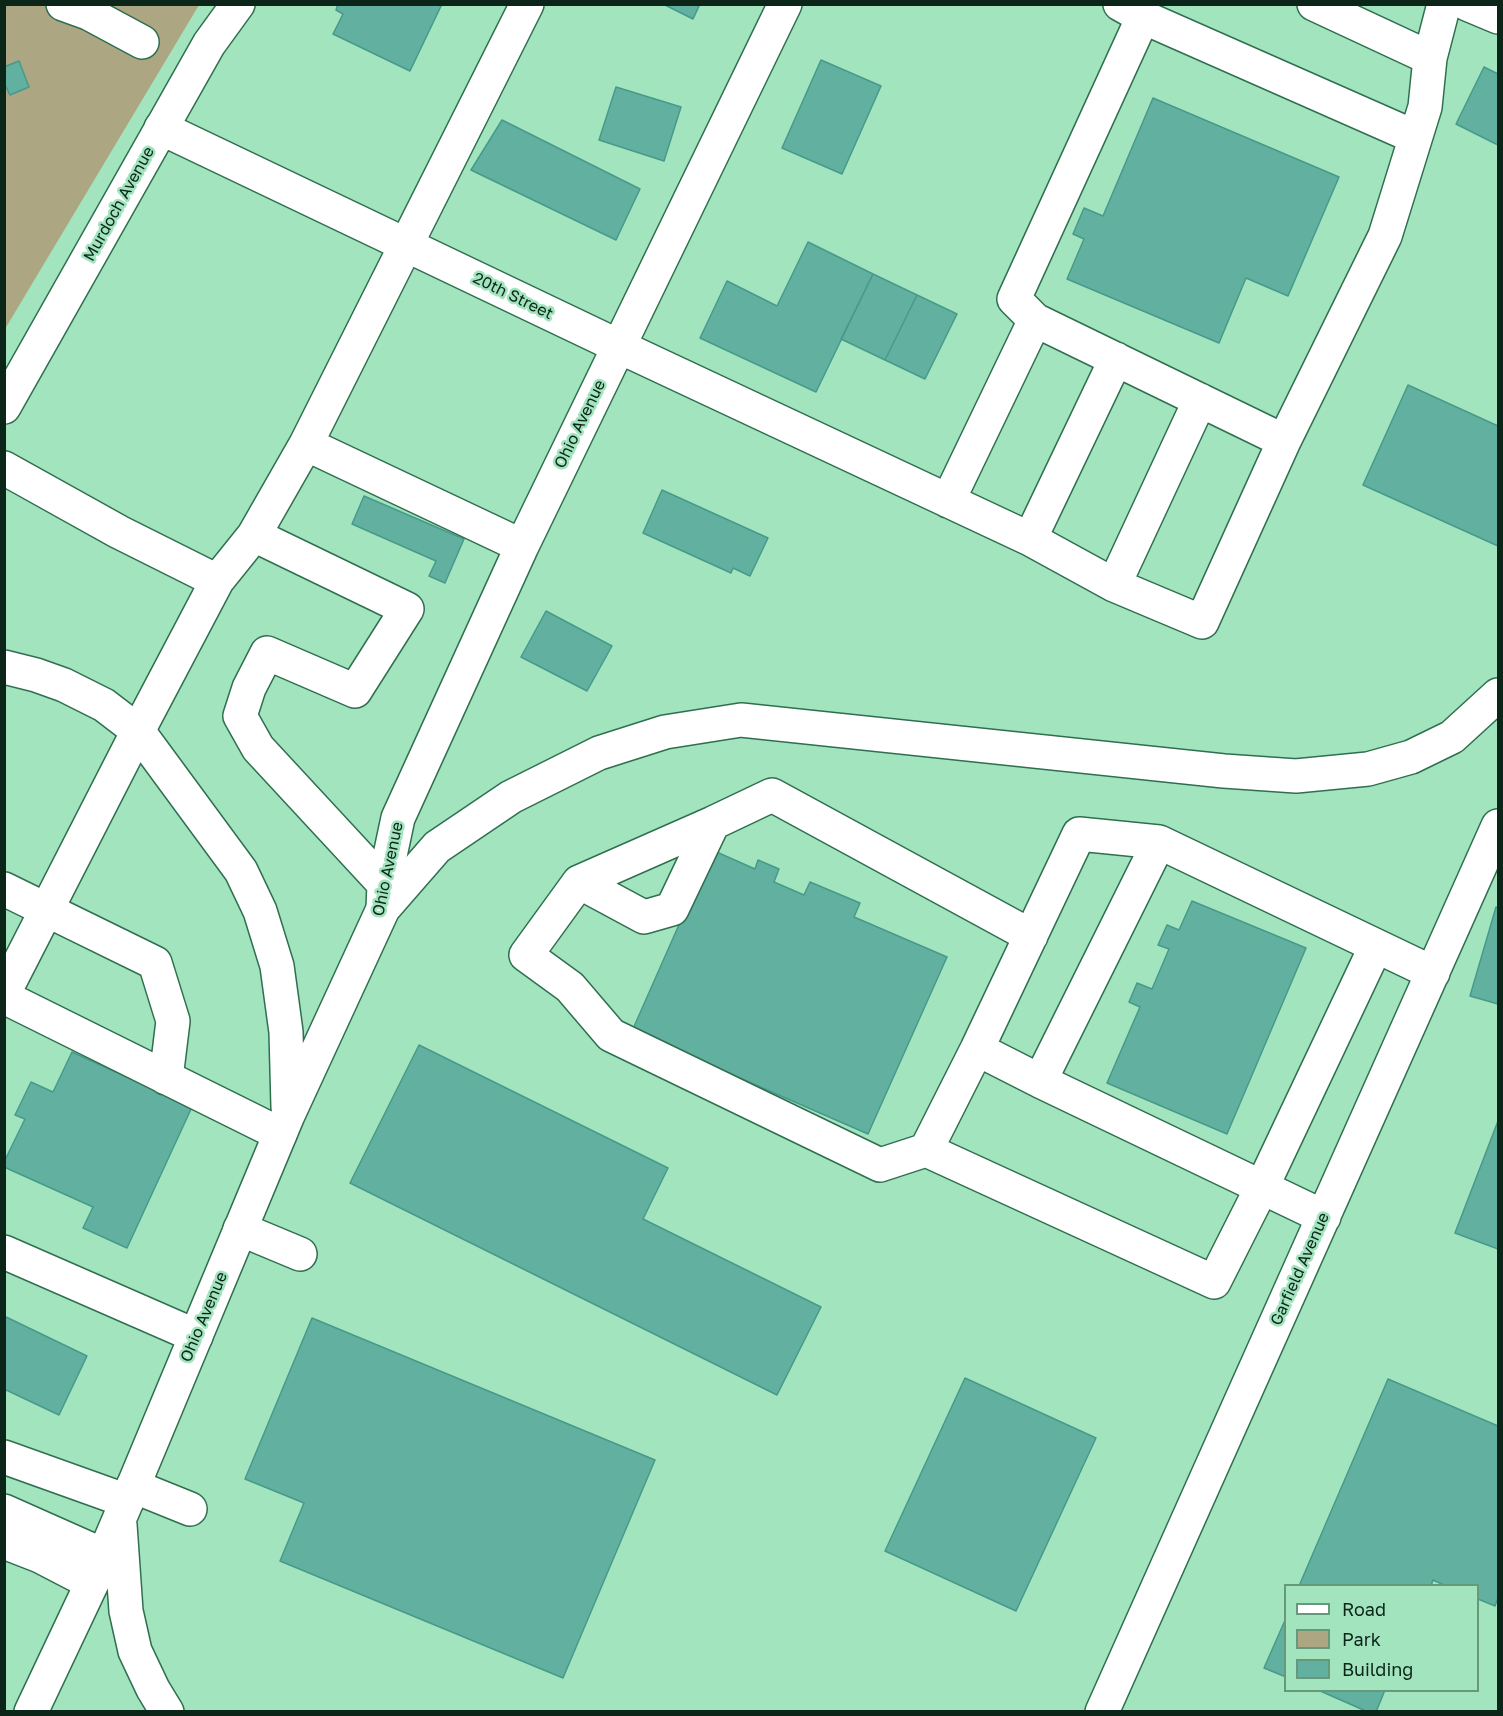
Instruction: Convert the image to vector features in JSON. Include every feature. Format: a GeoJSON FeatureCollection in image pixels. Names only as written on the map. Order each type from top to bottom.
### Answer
{"type":"FeatureCollection","features":[{"type":"Feature","properties":{"kind":"street"},"geometry":{"type":"LineString","coordinates":[[63,4],[88,13],[142,42]]}},
{"type":"Feature","properties":{"kind":"street","name":"Murdoch Avenue"},"geometry":{"type":"LineString","coordinates":[[4,407],[209,44],[238,4]]}},
{"type":"Feature","properties":{"kind":"street"},"geometry":{"type":"LineString","coordinates":[[4,993],[217,581],[254,535],[306,444],[408,245],[527,4]]}},
{"type":"Feature","properties":{"kind":"street","name":"Ohio Avenue"},"geometry":{"type":"LineString","coordinates":[[31,1712],[98,1569],[284,1125],[384,897],[398,818],[522,546],[785,4]]}},
{"type":"Feature","properties":{"kind":"street"},"geometry":{"type":"LineString","coordinates":[[1314,4],[1430,58]]}},
{"type":"Feature","properties":{"kind":"street"},"geometry":{"type":"LineString","coordinates":[[1415,137],[1131,10],[1014,299],[1035,320],[1284,441],[1385,236],[1425,107],[1430,58],[1444,4]]}},
{"type":"Feature","properties":{"kind":"street"},"geometry":{"type":"LineString","coordinates":[[1467,4],[1498,17]]}},
{"type":"Feature","properties":{"kind":"street","name":"20th Street"},"geometry":{"type":"LineString","coordinates":[[161,128],[1030,539],[1114,585],[1202,622],[1284,441]]}},
{"type":"Feature","properties":{"kind":"street"},"geometry":{"type":"LineString","coordinates":[[948,501],[1035,320]]}},
{"type":"Feature","properties":{"kind":"street"},"geometry":{"type":"LineString","coordinates":[[1030,539],[1116,359]]}},
{"type":"Feature","properties":{"kind":"street"},"geometry":{"type":"LineString","coordinates":[[1114,585],[1200,400]]}},
{"type":"Feature","properties":{"kind":"street"},"geometry":{"type":"LineString","coordinates":[[306,444],[522,546]]}},
{"type":"Feature","properties":{"kind":"street"},"geometry":{"type":"LineString","coordinates":[[4,468],[119,532],[217,581]]}},
{"type":"Feature","properties":{"kind":"street"},"geometry":{"type":"LineString","coordinates":[[254,535],[407,609],[355,691],[267,652],[249,688],[240,716],[258,748],[384,897],[437,847],[511,797],[599,753],[665,732],[741,720],[1224,771],[1296,776],[1368,769],[1411,757],[1452,736],[1498,694]]}},
{"type":"Feature","properties":{"kind":"street"},"geometry":{"type":"LineString","coordinates":[[4,667],[64,685],[104,705],[138,731],[242,871],[260,911],[277,966],[286,1032],[284,1125],[166,1078],[4,997]]}},
{"type":"Feature","properties":{"kind":"street"},"geometry":{"type":"LineString","coordinates":[[1031,936],[772,795],[579,882],[526,955],[570,987],[610,1035],[880,1165],[926,1150],[1214,1282],[1262,1187],[1376,946]]}},
{"type":"Feature","properties":{"kind":"street"},"geometry":{"type":"LineString","coordinates":[[579,882],[644,917],[672,909],[713,823]]}},
{"type":"Feature","properties":{"kind":"street","name":"Garfield Avenue"},"geometry":{"type":"LineString","coordinates":[[1102,1712],[1498,826]]}},
{"type":"Feature","properties":{"kind":"street"},"geometry":{"type":"LineString","coordinates":[[926,1150],[977,1049],[1078,834],[1159,842],[1433,973]]}},
{"type":"Feature","properties":{"kind":"street"},"geometry":{"type":"LineString","coordinates":[[1040,1081],[1159,842]]}},
{"type":"Feature","properties":{"kind":"street"},"geometry":{"type":"LineString","coordinates":[[4,888],[155,963],[173,1021],[166,1078]]}},
{"type":"Feature","properties":{"kind":"street"},"geometry":{"type":"LineString","coordinates":[[977,1049],[1324,1217]]}},
{"type":"Feature","properties":{"kind":"street"},"geometry":{"type":"LineString","coordinates":[[240,1229],[300,1254]]}},
{"type":"Feature","properties":{"kind":"street"},"geometry":{"type":"LineString","coordinates":[[4,1252],[196,1336]]}},
{"type":"Feature","properties":{"kind":"street"},"geometry":{"type":"LineString","coordinates":[[4,1457],[126,1502],[190,1509]]}},
{"type":"Feature","properties":{"kind":"street"},"geometry":{"type":"LineString","coordinates":[[126,1502],[126,1611],[135,1651],[167,1712]]}},
{"type":"Feature","properties":{"kind":"street"},"geometry":{"type":"LineString","coordinates":[[4,1511],[98,1569]]}},
{"type":"Feature","properties":{"kind":"street"},"geometry":{"type":"LineString","coordinates":[[4,1542],[40,1556],[98,1569]]}},
{"type":"Feature","properties":{"kind":"green space"},"geometry":{"type":"Polygon","coordinates":[[[5,5],[199,5],[5,329],[5,5]]]}},
{"type":"Feature","properties":{"kind":"building"},"geometry":{"type":"Polygon","coordinates":[[[338,4],[442,4],[410,71],[333,34],[343,14],[336,10],[338,4]]]}},
{"type":"Feature","properties":{"kind":"building"},"geometry":{"type":"Polygon","coordinates":[[[663,4],[700,4],[693,19],[663,4]]]}},
{"type":"Feature","properties":{"kind":"building"},"geometry":{"type":"Polygon","coordinates":[[[821,60],[881,86],[842,174],[782,148],[821,60]]]}},
{"type":"Feature","properties":{"kind":"building"},"geometry":{"type":"Polygon","coordinates":[[[19,61],[29,87],[10,95],[4,83],[4,67],[19,61]]]}},
{"type":"Feature","properties":{"kind":"building"},"geometry":{"type":"Polygon","coordinates":[[[1484,67],[1498,74],[1498,145],[1456,124],[1484,67]]]}},
{"type":"Feature","properties":{"kind":"building"},"geometry":{"type":"Polygon","coordinates":[[[616,87],[681,107],[664,161],[599,140],[616,87]]]}},
{"type":"Feature","properties":{"kind":"building"},"geometry":{"type":"Polygon","coordinates":[[[1153,98],[1339,177],[1288,296],[1246,278],[1219,343],[1067,279],[1084,239],[1073,234],[1084,208],[1103,216],[1153,98]]]}},
{"type":"Feature","properties":{"kind":"building"},"geometry":{"type":"Polygon","coordinates":[[[502,120],[640,189],[616,240],[471,170],[502,120]]]}},
{"type":"Feature","properties":{"kind":"building"},"geometry":{"type":"Polygon","coordinates":[[[808,242],[873,274],[816,392],[700,338],[727,281],[777,306],[808,242]]]}},
{"type":"Feature","properties":{"kind":"building"},"geometry":{"type":"Polygon","coordinates":[[[873,274],[917,295],[885,360],[841,339],[873,274]]]}},
{"type":"Feature","properties":{"kind":"building"},"geometry":{"type":"Polygon","coordinates":[[[917,295],[957,314],[925,379],[885,360],[917,295]]]}},
{"type":"Feature","properties":{"kind":"building"},"geometry":{"type":"Polygon","coordinates":[[[1408,385],[1498,426],[1498,546],[1363,485],[1408,385]]]}},
{"type":"Feature","properties":{"kind":"building"},"geometry":{"type":"Polygon","coordinates":[[[662,490],[768,538],[750,576],[733,568],[731,573],[643,533],[662,490]]]}},
{"type":"Feature","properties":{"kind":"building"},"geometry":{"type":"Polygon","coordinates":[[[364,496],[464,539],[445,583],[429,576],[436,561],[352,524],[364,496]]]}},
{"type":"Feature","properties":{"kind":"building"},"geometry":{"type":"Polygon","coordinates":[[[546,611],[612,646],[587,691],[521,657],[546,611]]]}},
{"type":"Feature","properties":{"kind":"building"},"geometry":{"type":"Polygon","coordinates":[[[712,850],[755,869],[758,860],[779,869],[774,882],[804,895],[810,882],[860,903],[854,917],[947,957],[868,1134],[632,1031],[712,850]]]}},
{"type":"Feature","properties":{"kind":"building"},"geometry":{"type":"Polygon","coordinates":[[[1192,901],[1306,948],[1227,1134],[1107,1083],[1140,1007],[1129,1002],[1137,983],[1152,989],[1169,949],[1158,945],[1167,925],[1179,930],[1192,901]]]}},
{"type":"Feature","properties":{"kind":"building"},"geometry":{"type":"Polygon","coordinates":[[[1496,907],[1498,908],[1498,1004],[1470,996],[1496,907]]]}},
{"type":"Feature","properties":{"kind":"building"},"geometry":{"type":"Polygon","coordinates":[[[419,1045],[668,1168],[643,1219],[821,1307],[777,1395],[350,1183],[419,1045]]]}},
{"type":"Feature","properties":{"kind":"building"},"geometry":{"type":"Polygon","coordinates":[[[72,1052],[192,1107],[127,1248],[83,1228],[93,1207],[4,1167],[4,1162],[25,1119],[15,1115],[31,1082],[53,1092],[72,1052]]]}},
{"type":"Feature","properties":{"kind":"building"},"geometry":{"type":"Polygon","coordinates":[[[1498,1121],[1498,1249],[1455,1233],[1498,1121]]]}},
{"type":"Feature","properties":{"kind":"building"},"geometry":{"type":"Polygon","coordinates":[[[4,1316],[87,1356],[59,1415],[4,1389],[4,1316]]]}},
{"type":"Feature","properties":{"kind":"building"},"geometry":{"type":"Polygon","coordinates":[[[312,1318],[655,1460],[563,1678],[280,1561],[304,1503],[245,1479],[312,1318]]]}},
{"type":"Feature","properties":{"kind":"building"},"geometry":{"type":"Polygon","coordinates":[[[965,1378],[1096,1438],[1016,1611],[885,1551],[965,1378]]]}},
{"type":"Feature","properties":{"kind":"building"},"geometry":{"type":"Polygon","coordinates":[[[1388,1379],[1498,1426],[1498,1598],[1495,1606],[1479,1599],[1479,1584],[1442,1584],[1433,1580],[1432,1584],[1300,1584],[1388,1379]]]}},
{"type":"Feature","properties":{"kind":"building"},"geometry":{"type":"Polygon","coordinates":[[[1284,1623],[1284,1676],[1264,1668],[1284,1623]]]}},
{"type":"Feature","properties":{"kind":"building"},"geometry":{"type":"Polygon","coordinates":[[[1323,1692],[1384,1692],[1376,1712],[1368,1712],[1323,1692]]]}}]}
